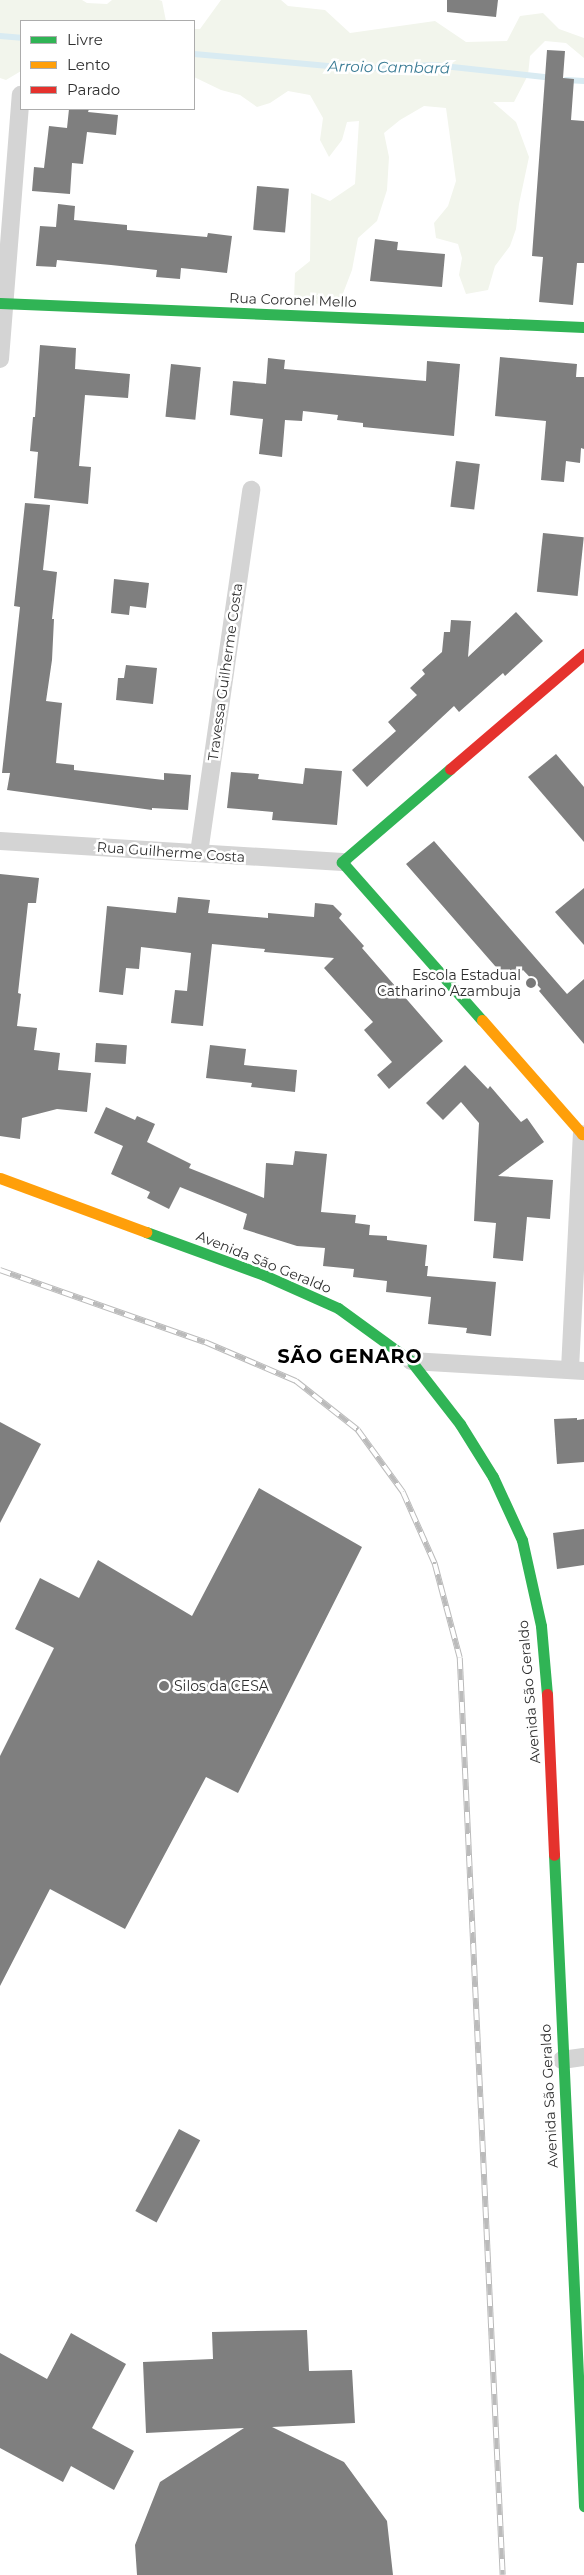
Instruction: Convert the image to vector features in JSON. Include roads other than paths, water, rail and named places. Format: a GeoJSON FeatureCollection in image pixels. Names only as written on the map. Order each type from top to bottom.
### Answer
{"type":"FeatureCollection","features":[{"type":"Feature","properties":{"kind":"street"},"geometry":{"type":"LineString","coordinates":[[0,359],[2,304],[20,106]]}},
{"type":"Feature","properties":{"kind":"street","name":"Rua Coronel Mello"},"geometry":{"type":"LineString","coordinates":[[2,304],[584,327]]}},
{"type":"Feature","properties":{"kind":"street","name":"Travessa Guilherme Costa"},"geometry":{"type":"LineString","coordinates":[[199,853],[251,490]]}},
{"type":"Feature","properties":{"kind":"street"},"geometry":{"type":"LineString","coordinates":[[410,1361],[577,1370],[583,1133],[342,862],[584,654]]}},
{"type":"Feature","properties":{"kind":"street","name":"Rua Guilherme Costa"},"geometry":{"type":"LineString","coordinates":[[0,841],[342,862]]}},
{"type":"Feature","properties":{"kind":"street","name":"Avenida São Geraldo"},"geometry":{"type":"LineString","coordinates":[[0,1178],[264,1275],[338,1308],[410,1361],[460,1424],[493,1477],[522,1540],[539,1617],[549,1713],[562,2060],[584,2506]]}},
{"type":"Feature","properties":{"kind":"street"},"geometry":{"type":"LineString","coordinates":[[562,2060],[584,2058]]}},
{"type":"Feature","properties":{"kind":"waterway","name":"Arroio Cambará"},"geometry":{"type":"LineString","coordinates":[[0,36],[20,38]]}},
{"type":"Feature","properties":{"kind":"waterway","name":"Arroio Cambará"},"geometry":{"type":"LineString","coordinates":[[195,54],[361,69],[434,65],[553,78]]}},
{"type":"Feature","properties":{"kind":"waterway","name":"Arroio Cambará"},"geometry":{"type":"LineString","coordinates":[[566,80],[584,81]]}},
{"type":"Feature","properties":{"kind":"railway"},"geometry":{"type":"LineString","coordinates":[[0,1270],[205,1342],[296,1381],[358,1430],[403,1492],[435,1564],[460,1658],[503,2575]]}},
{"type":"Feature","properties":{"kind":"place","name":"Escola Estadual Catharino Azambuja"},"geometry":{"type":"Point","coordinates":[531,983]}},
{"type":"Feature","properties":{"kind":"place","name":"Silos da CESA"},"geometry":{"type":"Point","coordinates":[164,1686]}},
{"type":"Feature","properties":{"kind":"district","name":"SÃO GENARO"},"geometry":{"type":"Point","coordinates":[350,1357]}}]}
